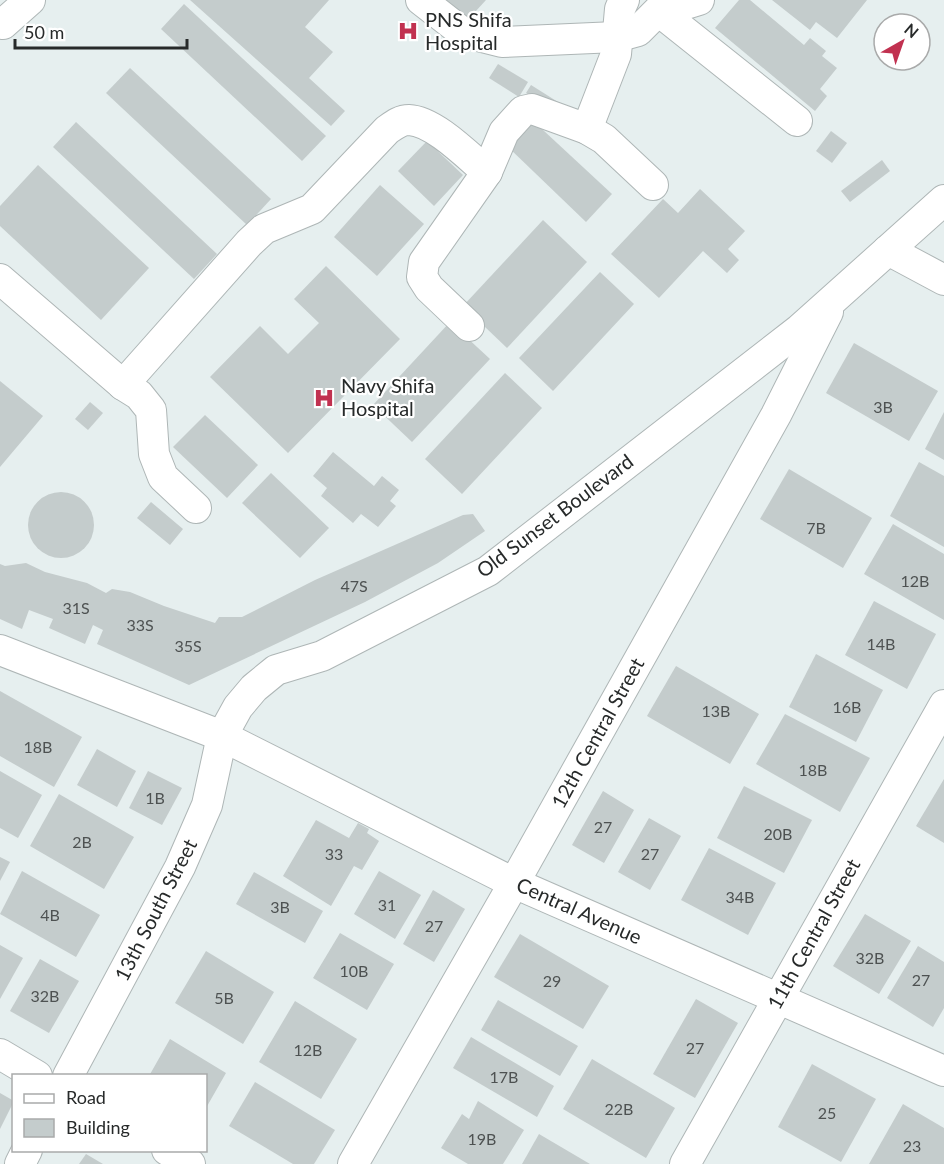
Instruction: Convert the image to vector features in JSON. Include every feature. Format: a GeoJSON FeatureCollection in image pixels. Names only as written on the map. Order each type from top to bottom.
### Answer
{"type":"FeatureCollection","features":[{"type":"Feature","properties":{"kind":"street"},"geometry":{"type":"LineString","coordinates":[[3,24],[30,0]]}},
{"type":"Feature","properties":{"kind":"street"},"geometry":{"type":"LineString","coordinates":[[421,0],[462,32],[502,42],[616,37],[638,31],[664,6],[699,0]]}},
{"type":"Feature","properties":{"kind":"street"},"geometry":{"type":"LineString","coordinates":[[587,129],[616,54],[616,37],[624,0]]}},
{"type":"Feature","properties":{"kind":"street"},"geometry":{"type":"LineString","coordinates":[[664,6],[797,121]]}},
{"type":"Feature","properties":{"kind":"street"},"geometry":{"type":"LineString","coordinates":[[469,326],[429,288],[422,277],[424,262],[487,172],[504,132],[523,111],[532,109],[587,129],[603,139],[653,185]]}},
{"type":"Feature","properties":{"kind":"street"},"geometry":{"type":"LineString","coordinates":[[123,385],[249,243],[264,229],[312,209],[387,130],[398,122],[409,120],[433,128],[487,172]]}},
{"type":"Feature","properties":{"kind":"street","name":"Old Sunset Boulevard"},"geometry":{"type":"LineString","coordinates":[[222,736],[238,707],[254,688],[276,670],[322,656],[488,571],[800,329],[944,200]]}},
{"type":"Feature","properties":{"kind":"street"},"geometry":{"type":"LineString","coordinates":[[888,250],[944,280]]}},
{"type":"Feature","properties":{"kind":"street"},"geometry":{"type":"LineString","coordinates":[[2,283],[123,385],[139,395],[151,410],[154,454],[163,477],[196,508]]}},
{"type":"Feature","properties":{"kind":"street","name":"12th Central Street"},"geometry":{"type":"LineString","coordinates":[[353,1164],[514,883],[776,415],[836,297]]}},
{"type":"Feature","properties":{"kind":"street"},"geometry":{"type":"LineString","coordinates":[[0,650],[222,736]]}},
{"type":"Feature","properties":{"kind":"street","name":"11th Central Street"},"geometry":{"type":"LineString","coordinates":[[685,1164],[944,705]]}},
{"type":"Feature","properties":{"kind":"street","name":"Central Avenue"},"geometry":{"type":"LineString","coordinates":[[222,736],[514,883],[944,1071]]}},
{"type":"Feature","properties":{"kind":"street","name":"13th South Street"},"geometry":{"type":"LineString","coordinates":[[69,1074],[198,827],[207,805],[222,736]]}},
{"type":"Feature","properties":{"kind":"street"},"geometry":{"type":"LineString","coordinates":[[0,1054],[34,1074]]}},
{"type":"Feature","properties":{"kind":"street"},"geometry":{"type":"LineString","coordinates":[[170,1152],[190,1164]]}},
{"type":"Feature","properties":{"kind":"building"},"geometry":{"type":"Polygon","coordinates":[[[190,0],[329,0],[305,27],[333,52],[309,78],[345,111],[331,126],[190,0]]]}},
{"type":"Feature","properties":{"kind":"building"},"geometry":{"type":"Polygon","coordinates":[[[438,0],[486,0],[464,24],[438,0]]]}},
{"type":"Feature","properties":{"kind":"building"},"geometry":{"type":"Polygon","coordinates":[[[739,0],[750,0],[804,45],[810,38],[826,51],[822,56],[837,68],[820,89],[827,96],[815,111],[715,28],[739,0]]]}},
{"type":"Feature","properties":{"kind":"building"},"geometry":{"type":"Polygon","coordinates":[[[772,0],[867,0],[837,38],[816,22],[810,30],[772,0]]]}},
{"type":"Feature","properties":{"kind":"building"},"geometry":{"type":"Polygon","coordinates":[[[184,4],[326,136],[302,161],[161,29],[184,4]]]}},
{"type":"Feature","properties":{"kind":"building"},"geometry":{"type":"Polygon","coordinates":[[[498,64],[528,82],[519,97],[489,78],[498,64]]]}},
{"type":"Feature","properties":{"kind":"building"},"geometry":{"type":"Polygon","coordinates":[[[130,68],[271,199],[247,225],[106,93],[130,68]]]}},
{"type":"Feature","properties":{"kind":"building"},"geometry":{"type":"Polygon","coordinates":[[[531,85],[569,109],[563,117],[526,93],[531,85]]]}},
{"type":"Feature","properties":{"kind":"building"},"geometry":{"type":"Polygon","coordinates":[[[529,117],[612,194],[586,222],[506,145],[529,117]]]}},
{"type":"Feature","properties":{"kind":"building"},"geometry":{"type":"Polygon","coordinates":[[[76,122],[217,254],[194,279],[53,147],[76,122]]]}},
{"type":"Feature","properties":{"kind":"building"},"geometry":{"type":"Polygon","coordinates":[[[831,131],[847,143],[832,163],[816,151],[831,131]]]}},
{"type":"Feature","properties":{"kind":"building"},"geometry":{"type":"Polygon","coordinates":[[[427,141],[463,175],[434,206],[398,171],[427,141]]]}},
{"type":"Feature","properties":{"kind":"building"},"geometry":{"type":"Polygon","coordinates":[[[882,160],[890,171],[850,202],[841,191],[882,160]]]}},
{"type":"Feature","properties":{"kind":"building"},"geometry":{"type":"Polygon","coordinates":[[[38,165],[149,268],[101,320],[0,226],[0,206],[38,165]]]}},
{"type":"Feature","properties":{"kind":"building"},"geometry":{"type":"Polygon","coordinates":[[[380,185],[424,224],[377,276],[334,237],[380,185]]]}},
{"type":"Feature","properties":{"kind":"building"},"geometry":{"type":"Polygon","coordinates":[[[700,189],[745,231],[728,249],[739,260],[727,273],[703,251],[659,298],[611,254],[663,199],[678,213],[700,189]]]}},
{"type":"Feature","properties":{"kind":"building"},"geometry":{"type":"Polygon","coordinates":[[[543,220],[587,262],[507,348],[463,306],[543,220]]]}},
{"type":"Feature","properties":{"kind":"building"},"geometry":{"type":"Polygon","coordinates":[[[326,266],[400,339],[288,453],[210,377],[260,326],[288,354],[319,323],[294,299],[326,266]]]}},
{"type":"Feature","properties":{"kind":"building"},"geometry":{"type":"Polygon","coordinates":[[[600,272],[634,304],[553,391],[519,358],[600,272]]]}},
{"type":"Feature","properties":{"kind":"building"},"geometry":{"type":"Polygon","coordinates":[[[450,322],[490,359],[412,442],[373,405],[450,322]]]}},
{"type":"Feature","properties":{"kind":"building"},"geometry":{"type":"Polygon","coordinates":[[[854,343],[938,391],[909,441],[826,393],[854,343]]]}},
{"type":"Feature","properties":{"kind":"building"},"geometry":{"type":"Polygon","coordinates":[[[505,373],[542,408],[462,494],[425,459],[505,373]]]}},
{"type":"Feature","properties":{"kind":"building"},"geometry":{"type":"Polygon","coordinates":[[[0,381],[43,416],[0,467],[0,381]]]}},
{"type":"Feature","properties":{"kind":"building"},"geometry":{"type":"Polygon","coordinates":[[[90,402],[103,413],[88,430],[75,419],[90,402]]]}},
{"type":"Feature","properties":{"kind":"building"},"geometry":{"type":"Polygon","coordinates":[[[944,412],[944,460],[925,449],[944,412]]]}},
{"type":"Feature","properties":{"kind":"building"},"geometry":{"type":"Polygon","coordinates":[[[205,415],[258,465],[227,498],[173,447],[205,415]]]}},
{"type":"Feature","properties":{"kind":"building"},"geometry":{"type":"Polygon","coordinates":[[[333,452],[374,486],[382,476],[399,490],[390,501],[396,506],[378,527],[361,514],[353,523],[321,496],[327,488],[313,476],[333,452]]]}},
{"type":"Feature","properties":{"kind":"building"},"geometry":{"type":"Polygon","coordinates":[[[919,462],[944,476],[944,547],[890,516],[919,462]]]}},
{"type":"Feature","properties":{"kind":"building"},"geometry":{"type":"Polygon","coordinates":[[[789,469],[872,518],[843,568],[760,519],[789,469]]]}},
{"type":"Feature","properties":{"kind":"building"},"geometry":{"type":"Polygon","coordinates":[[[271,473],[329,528],[300,558],[242,503],[271,473]]]}},
{"type":"Feature","properties":{"kind":"building"},"geometry":{"type":"Polygon","coordinates":[[[67,492],[85,501],[92,512],[94,525],[92,538],[85,549],[74,556],[55,558],[37,549],[30,538],[28,519],[37,501],[48,494],[67,492]]]}},
{"type":"Feature","properties":{"kind":"building"},"geometry":{"type":"Polygon","coordinates":[[[151,502],[183,529],[170,545],[137,518],[151,502]]]}},
{"type":"Feature","properties":{"kind":"building"},"geometry":{"type":"Polygon","coordinates":[[[473,514],[485,531],[438,563],[365,602],[189,685],[97,644],[103,630],[93,625],[85,644],[49,628],[53,619],[29,610],[22,629],[0,619],[0,564],[5,566],[26,563],[45,572],[87,583],[106,593],[112,589],[130,592],[215,623],[219,617],[242,617],[315,580],[463,515],[473,514]]]}},
{"type":"Feature","properties":{"kind":"building"},"geometry":{"type":"Polygon","coordinates":[[[893,524],[944,554],[944,620],[864,574],[893,524]]]}},
{"type":"Feature","properties":{"kind":"building"},"geometry":{"type":"Polygon","coordinates":[[[874,601],[936,634],[907,689],[845,655],[874,601]]]}},
{"type":"Feature","properties":{"kind":"building"},"geometry":{"type":"Polygon","coordinates":[[[816,654],[883,690],[856,742],[789,707],[816,654]]]}},
{"type":"Feature","properties":{"kind":"building"},"geometry":{"type":"Polygon","coordinates":[[[676,666],[759,714],[730,764],[647,716],[676,666]]]}},
{"type":"Feature","properties":{"kind":"building"},"geometry":{"type":"Polygon","coordinates":[[[0,691],[82,737],[54,787],[0,756],[0,691]]]}},
{"type":"Feature","properties":{"kind":"building"},"geometry":{"type":"Polygon","coordinates":[[[785,714],[870,758],[840,812],[756,764],[785,714]]]}},
{"type":"Feature","properties":{"kind":"building"},"geometry":{"type":"Polygon","coordinates":[[[97,749],[136,771],[117,807],[77,785],[97,749]]]}},
{"type":"Feature","properties":{"kind":"building"},"geometry":{"type":"Polygon","coordinates":[[[0,771],[42,795],[18,838],[0,828],[0,771]]]}},
{"type":"Feature","properties":{"kind":"building"},"geometry":{"type":"Polygon","coordinates":[[[148,771],[182,788],[162,825],[129,808],[148,771]]]}},
{"type":"Feature","properties":{"kind":"building"},"geometry":{"type":"Polygon","coordinates":[[[944,779],[944,843],[916,826],[944,779]]]}},
{"type":"Feature","properties":{"kind":"building"},"geometry":{"type":"Polygon","coordinates":[[[744,786],[812,820],[784,873],[717,838],[744,786]]]}},
{"type":"Feature","properties":{"kind":"building"},"geometry":{"type":"Polygon","coordinates":[[[603,791],[634,810],[604,863],[572,845],[603,791]]]}},
{"type":"Feature","properties":{"kind":"building"},"geometry":{"type":"Polygon","coordinates":[[[59,794],[134,837],[104,889],[30,846],[59,794]]]}},
{"type":"Feature","properties":{"kind":"building"},"geometry":{"type":"Polygon","coordinates":[[[649,818],[681,836],[650,890],[618,872],[649,818]]]}},
{"type":"Feature","properties":{"kind":"building"},"geometry":{"type":"Polygon","coordinates":[[[316,820],[349,838],[358,823],[369,829],[367,833],[379,841],[362,870],[354,866],[331,906],[283,876],[316,820]]]}},
{"type":"Feature","properties":{"kind":"building"},"geometry":{"type":"Polygon","coordinates":[[[709,848],[776,883],[748,935],[681,900],[709,848]]]}},
{"type":"Feature","properties":{"kind":"building"},"geometry":{"type":"Polygon","coordinates":[[[0,857],[10,862],[0,881],[0,857]]]}},
{"type":"Feature","properties":{"kind":"building"},"geometry":{"type":"Polygon","coordinates":[[[22,871],[100,915],[76,957],[0,914],[22,871]]]}},
{"type":"Feature","properties":{"kind":"building"},"geometry":{"type":"Polygon","coordinates":[[[379,871],[421,895],[395,939],[354,914],[379,871]]]}},
{"type":"Feature","properties":{"kind":"building"},"geometry":{"type":"Polygon","coordinates":[[[254,872],[323,911],[305,943],[236,904],[254,872]]]}},
{"type":"Feature","properties":{"kind":"building"},"geometry":{"type":"Polygon","coordinates":[[[433,890],[465,909],[434,962],[403,944],[433,890]]]}},
{"type":"Feature","properties":{"kind":"building"},"geometry":{"type":"Polygon","coordinates":[[[865,914],[911,941],[879,994],[833,966],[865,914]]]}},
{"type":"Feature","properties":{"kind":"building"},"geometry":{"type":"Polygon","coordinates":[[[340,933],[394,964],[367,1010],[313,978],[340,933]]]}},
{"type":"Feature","properties":{"kind":"building"},"geometry":{"type":"Polygon","coordinates":[[[520,934],[609,986],[583,1029],[494,977],[520,934]]]}},
{"type":"Feature","properties":{"kind":"building"},"geometry":{"type":"Polygon","coordinates":[[[0,945],[23,958],[0,999],[0,945]]]}},
{"type":"Feature","properties":{"kind":"building"},"geometry":{"type":"Polygon","coordinates":[[[918,946],[944,962],[944,1008],[933,1027],[887,998],[918,946]]]}},
{"type":"Feature","properties":{"kind":"building"},"geometry":{"type":"Polygon","coordinates":[[[206,951],[274,992],[243,1044],[175,1003],[206,951]]]}},
{"type":"Feature","properties":{"kind":"building"},"geometry":{"type":"Polygon","coordinates":[[[40,959],[79,981],[49,1033],[10,1011],[40,959]]]}},
{"type":"Feature","properties":{"kind":"building"},"geometry":{"type":"Polygon","coordinates":[[[696,999],[738,1023],[695,1098],[653,1074],[696,999]]]}},
{"type":"Feature","properties":{"kind":"building"},"geometry":{"type":"Polygon","coordinates":[[[498,1000],[578,1046],[560,1076],[481,1030],[498,1000]]]}},
{"type":"Feature","properties":{"kind":"building"},"geometry":{"type":"Polygon","coordinates":[[[295,1001],[357,1039],[321,1099],[259,1062],[295,1001]]]}},
{"type":"Feature","properties":{"kind":"building"},"geometry":{"type":"Polygon","coordinates":[[[471,1037],[554,1086],[537,1117],[453,1068],[471,1037]]]}},
{"type":"Feature","properties":{"kind":"building"},"geometry":{"type":"Polygon","coordinates":[[[170,1039],[226,1073],[207,1106],[207,1074],[150,1074],[170,1039]]]}},
{"type":"Feature","properties":{"kind":"building"},"geometry":{"type":"Polygon","coordinates":[[[592,1059],[675,1108],[646,1158],[563,1109],[592,1059]]]}},
{"type":"Feature","properties":{"kind":"building"},"geometry":{"type":"Polygon","coordinates":[[[812,1064],[876,1099],[841,1162],[778,1127],[812,1064]]]}},
{"type":"Feature","properties":{"kind":"building"},"geometry":{"type":"Polygon","coordinates":[[[255,1082],[335,1130],[314,1164],[293,1164],[229,1126],[255,1082]]]}},
{"type":"Feature","properties":{"kind":"building"},"geometry":{"type":"Polygon","coordinates":[[[0,1093],[12,1100],[12,1105],[0,1129],[0,1093]]]}},
{"type":"Feature","properties":{"kind":"building"},"geometry":{"type":"Polygon","coordinates":[[[478,1101],[524,1130],[503,1164],[468,1164],[441,1148],[462,1114],[469,1119],[478,1101]]]}},
{"type":"Feature","properties":{"kind":"building"},"geometry":{"type":"Polygon","coordinates":[[[903,1104],[944,1128],[944,1164],[869,1164],[903,1104]]]}},
{"type":"Feature","properties":{"kind":"building"},"geometry":{"type":"Polygon","coordinates":[[[539,1134],[590,1164],[522,1164],[539,1134]]]}},
{"type":"Feature","properties":{"kind":"building"},"geometry":{"type":"Polygon","coordinates":[[[86,1154],[103,1164],[79,1164],[86,1154]]]}},
{"type":"Feature","properties":{"kind":"place","name":"PNS Shifa Hospital"},"geometry":{"type":"Point","coordinates":[408,31]}},
{"type":"Feature","properties":{"kind":"place","name":"Navy Shifa Hospital"},"geometry":{"type":"Point","coordinates":[324,398]}}]}
